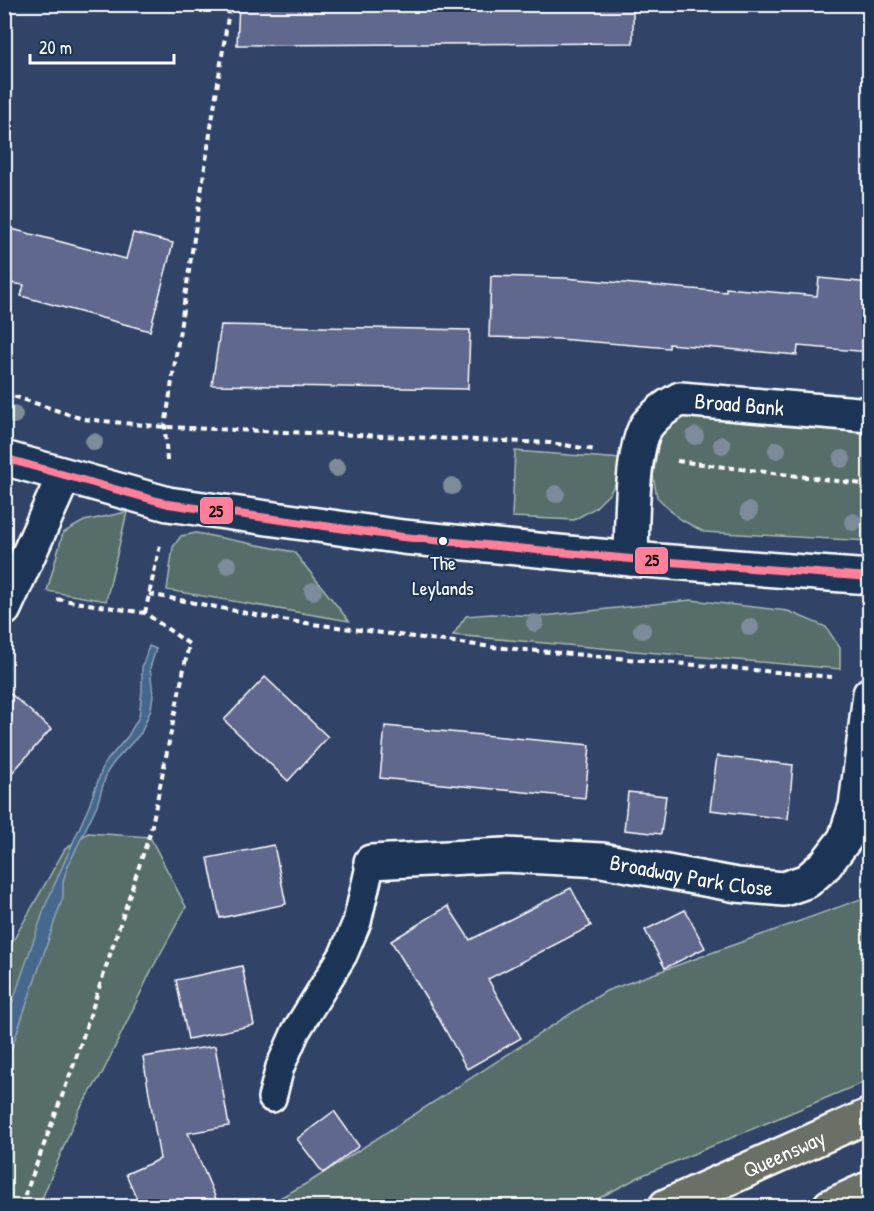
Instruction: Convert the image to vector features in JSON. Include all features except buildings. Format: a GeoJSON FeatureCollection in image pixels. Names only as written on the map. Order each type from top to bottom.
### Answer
{"type":"FeatureCollection","features":[{"type":"Feature","properties":{"kind":"highway","name":"Queensway"},"geometry":{"type":"LineString","coordinates":[[666,1206],[870,1115]]}},
{"type":"Feature","properties":{"kind":"highway"},"geometry":{"type":"LineString","coordinates":[[830,1206],[870,1188]]}},
{"type":"Feature","properties":{"kind":"street","name":"Broad Bank"},"geometry":{"type":"LineString","coordinates":[[631,558],[633,492],[639,456],[646,426],[663,408],[680,399],[870,415]]}},
{"type":"Feature","properties":{"kind":"street"},"geometry":{"type":"LineString","coordinates":[[4,458],[168,504],[403,537],[870,577]]}},
{"type":"Feature","properties":{"kind":"street"},"geometry":{"type":"LineString","coordinates":[[8,601],[64,476]]}},
{"type":"Feature","properties":{"kind":"street","name":"Broadway Park Close"},"geometry":{"type":"LineString","coordinates":[[371,862],[505,855],[602,860],[737,885],[783,889],[807,881],[826,864],[845,839],[856,806],[870,694]]}},
{"type":"Feature","properties":{"kind":"lane"},"geometry":{"type":"LineString","coordinates":[[272,1098],[280,1067],[296,1031],[343,955],[357,922],[371,862]]}},
{"type":"Feature","properties":{"kind":"path"},"geometry":{"type":"LineString","coordinates":[[145,613],[168,504],[165,426],[230,4]]}},
{"type":"Feature","properties":{"kind":"path"},"geometry":{"type":"LineString","coordinates":[[4,393],[83,419],[165,426],[551,443],[870,485]]}},
{"type":"Feature","properties":{"kind":"path"},"geometry":{"type":"LineString","coordinates":[[149,594],[282,620],[492,647],[834,677]]}},
{"type":"Feature","properties":{"kind":"path"},"geometry":{"type":"LineString","coordinates":[[8,601],[145,613],[189,644],[151,830],[74,1064],[21,1206]]}},
{"type":"Feature","properties":{"kind":"green space"},"geometry":{"type":"Polygon","coordinates":[[[698,410],[864,434],[869,439],[869,541],[704,532],[678,518],[657,497],[653,476],[660,436],[675,419],[698,410]]]}},
{"type":"Feature","properties":{"kind":"green space"},"geometry":{"type":"Polygon","coordinates":[[[515,451],[622,459],[620,477],[609,494],[595,508],[574,520],[512,517],[515,451]]]}},
{"type":"Feature","properties":{"kind":"green space"},"geometry":{"type":"Polygon","coordinates":[[[127,512],[106,601],[47,591],[63,533],[84,521],[127,512]]]}},
{"type":"Feature","properties":{"kind":"green space"},"geometry":{"type":"Polygon","coordinates":[[[196,533],[294,552],[349,621],[167,590],[173,547],[181,536],[196,533]]]}},
{"type":"Feature","properties":{"kind":"green space"},"geometry":{"type":"Polygon","coordinates":[[[691,600],[788,611],[826,627],[840,648],[840,669],[453,635],[466,616],[491,614],[543,616],[691,600]]]}},
{"type":"Feature","properties":{"kind":"green space"},"geometry":{"type":"Polygon","coordinates":[[[88,833],[150,837],[186,907],[152,969],[103,1072],[79,1110],[39,1206],[5,1206],[5,955],[65,849],[88,833]]]}},
{"type":"Feature","properties":{"kind":"green space"},"geometry":{"type":"Polygon","coordinates":[[[869,896],[869,1080],[643,1175],[584,1206],[265,1206],[311,1181],[606,991],[869,896]]]}},
{"type":"Feature","properties":{"kind":"water"},"geometry":{"type":"Polygon","coordinates":[[[149,646],[156,649],[150,668],[153,695],[151,709],[141,733],[107,772],[97,805],[68,866],[63,881],[63,897],[5,1068],[5,1024],[46,904],[89,806],[104,764],[128,736],[139,717],[142,667],[149,646]]]}},
{"type":"Feature","properties":{"kind":"transit line","name":"25"},"geometry":{"type":"LineString","coordinates":[[4,458],[168,504],[403,537],[631,559],[870,577]]}},
{"type":"Feature","properties":{"kind":"place","name":"The Leylands"},"geometry":{"type":"Point","coordinates":[443,541]}}]}
